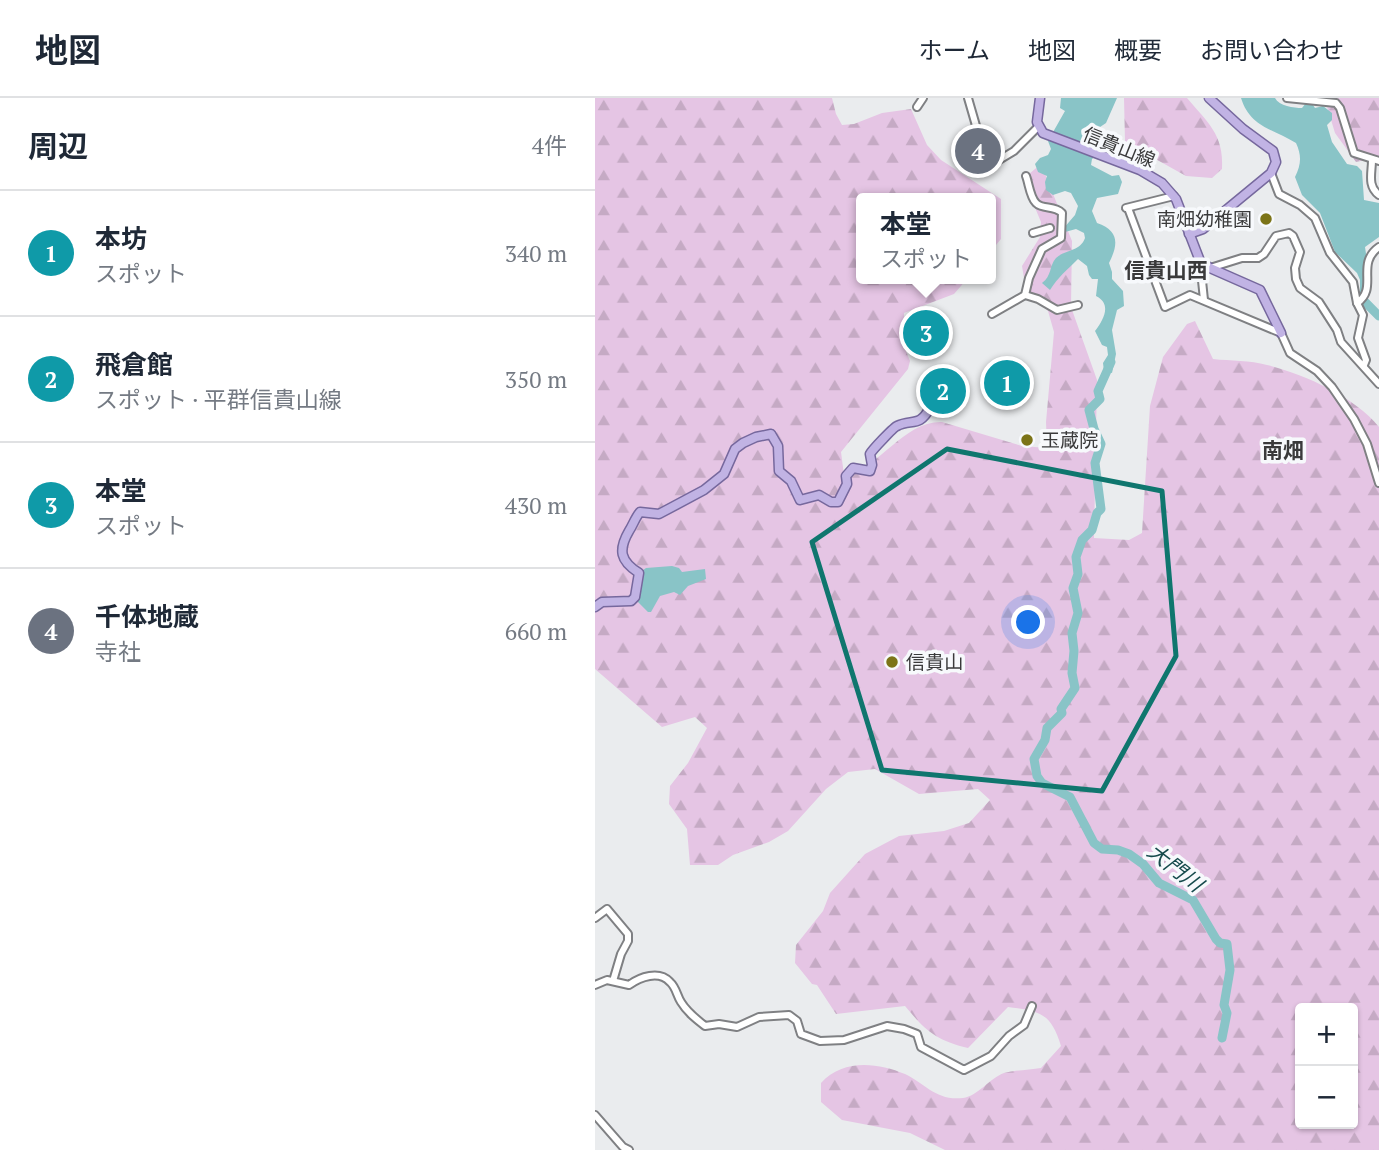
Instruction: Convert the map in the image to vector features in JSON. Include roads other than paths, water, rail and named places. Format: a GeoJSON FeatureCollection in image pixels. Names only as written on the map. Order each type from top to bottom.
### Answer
{"type":"FeatureCollection","features":[{"type":"Feature","properties":{"kind":"main road"},"geometry":{"type":"LineString","coordinates":[[1040,98],[1040,130]]}},
{"type":"Feature","properties":{"kind":"main road"},"geometry":{"type":"LineString","coordinates":[[1189,234],[1203,229],[1271,173],[1276,162],[1273,151],[1243,129],[1209,98]]}},
{"type":"Feature","properties":{"kind":"main road","name":"信貴山線"},"geometry":{"type":"LineString","coordinates":[[1040,130],[1150,174],[1174,195],[1200,261]]}},
{"type":"Feature","properties":{"kind":"main road"},"geometry":{"type":"LineString","coordinates":[[1200,261],[1259,290],[1282,333]]}},
{"type":"Feature","properties":{"kind":"main road"},"geometry":{"type":"LineString","coordinates":[[595,607],[602,602],[631,601],[635,597],[639,573],[629,567],[622,556],[623,540],[635,517],[640,512],[659,514],[704,490],[724,474],[735,449],[743,443],[771,434],[778,446],[779,471],[791,481],[800,500],[819,495],[831,502],[838,502],[847,484],[846,476],[853,468],[870,471],[870,454],[876,445],[898,425],[922,419],[929,408]]}},
{"type":"Feature","properties":{"kind":"street"},"geometry":{"type":"LineString","coordinates":[[917,107],[923,98]]}},
{"type":"Feature","properties":{"kind":"street"},"geometry":{"type":"LineString","coordinates":[[968,98],[988,156],[993,155],[999,160],[1040,130]]}},
{"type":"Feature","properties":{"kind":"street"},"geometry":{"type":"LineString","coordinates":[[1287,98],[1336,103],[1340,108],[1353,153],[1375,161],[1371,184],[1379,195]]}},
{"type":"Feature","properties":{"kind":"street"},"geometry":{"type":"LineString","coordinates":[[1271,173],[1279,194],[1300,205],[1315,218],[1330,253],[1353,282],[1357,303],[1363,315],[1358,338],[1366,360],[1364,365]]}},
{"type":"Feature","properties":{"kind":"street"},"geometry":{"type":"LineString","coordinates":[[992,314],[1025,295],[1029,278],[1042,249],[1061,238],[1062,213],[1056,208],[1039,206],[1034,201],[1026,176]]}},
{"type":"Feature","properties":{"kind":"street"},"geometry":{"type":"LineString","coordinates":[[1174,195],[1126,208],[1165,307],[1190,295],[1282,333],[1290,353],[1317,371],[1332,387],[1354,419],[1367,444],[1379,483]]}},
{"type":"Feature","properties":{"kind":"street"},"geometry":{"type":"LineString","coordinates":[[1033,233],[1050,228]]}},
{"type":"Feature","properties":{"kind":"street"},"geometry":{"type":"LineString","coordinates":[[1210,268],[1242,258],[1258,258],[1264,254],[1276,236],[1289,233],[1300,252],[1295,268],[1300,288],[1319,302],[1337,330],[1341,342],[1379,384]]}},
{"type":"Feature","properties":{"kind":"street"},"geometry":{"type":"LineString","coordinates":[[1357,303],[1365,299],[1375,281],[1369,266],[1371,256],[1379,247]]}},
{"type":"Feature","properties":{"kind":"street"},"geometry":{"type":"LineString","coordinates":[[1200,261],[1204,300]]}},
{"type":"Feature","properties":{"kind":"street"},"geometry":{"type":"LineString","coordinates":[[1025,295],[1056,310],[1079,305]]}},
{"type":"Feature","properties":{"kind":"street"},"geometry":{"type":"LineString","coordinates":[[595,918],[607,909],[628,934],[628,941],[613,981]]}},
{"type":"Feature","properties":{"kind":"street"},"geometry":{"type":"LineString","coordinates":[[595,985],[607,979],[629,985],[645,976],[664,978],[670,981],[692,1016],[705,1026],[719,1024],[737,1027],[759,1017],[789,1016],[797,1021],[801,1034],[820,1041],[847,1039],[887,1026],[904,1029],[916,1034],[921,1047],[964,1070],[991,1056],[1009,1035],[1024,1025],[1032,1006]]}},
{"type":"Feature","properties":{"kind":"street"},"geometry":{"type":"LineString","coordinates":[[595,1115],[623,1147],[629,1150]]}},
{"type":"Feature","properties":{"kind":"water"},"geometry":{"type":"Polygon","coordinates":[[[1061,98],[1117,98],[1106,123],[1097,129],[1096,136],[1102,150],[1092,159],[1091,165],[1112,176],[1119,175],[1122,182],[1118,194],[1097,198],[1092,211],[1097,223],[1110,230],[1115,239],[1109,263],[1112,279],[1123,291],[1124,306],[1117,310],[1112,330],[1116,354],[1112,373],[1104,371],[1107,347],[1102,345],[1095,331],[1105,312],[1104,303],[1096,296],[1098,279],[1092,279],[1087,266],[1078,259],[1050,290],[1042,283],[1056,258],[1080,246],[1085,238],[1084,233],[1076,229],[1065,232],[1063,229],[1075,215],[1078,206],[1071,193],[1065,191],[1053,195],[1046,190],[1047,176],[1038,172],[1035,164],[1048,155],[1051,149],[1048,141],[1065,111],[1060,108],[1061,98]]]}},
{"type":"Feature","properties":{"kind":"water"},"geometry":{"type":"Polygon","coordinates":[[[1241,98],[1275,98],[1283,105],[1299,108],[1306,103],[1315,108],[1323,106],[1332,113],[1332,120],[1327,125],[1332,142],[1347,164],[1357,166],[1362,171],[1364,200],[1379,203],[1379,237],[1365,247],[1370,280],[1360,297],[1360,280],[1357,273],[1335,252],[1320,213],[1302,195],[1295,177],[1300,160],[1296,143],[1256,121],[1245,108],[1241,98]]]}},
{"type":"Feature","properties":{"kind":"water"},"geometry":{"type":"Polygon","coordinates":[[[672,566],[682,572],[705,569],[706,579],[688,586],[680,595],[674,592],[660,596],[651,612],[648,612],[637,601],[642,571],[646,568],[672,566]]]}},
{"type":"Feature","properties":{"kind":"waterway"},"geometry":{"type":"LineString","coordinates":[[1364,301],[1379,316]]}},
{"type":"Feature","properties":{"kind":"waterway","name":"大門川"},"geometry":{"type":"LineString","coordinates":[[1111,362],[1098,391],[1100,399],[1089,410],[1101,444],[1095,463],[1101,509],[1097,513],[1092,530],[1082,540],[1076,557],[1078,574],[1073,588],[1078,613],[1072,633],[1072,673],[1075,688],[1061,709],[1062,713],[1047,728],[1045,740],[1034,759],[1037,776],[1042,783],[1070,797],[1094,843],[1102,849],[1129,854],[1143,864],[1159,883],[1193,900],[1216,939],[1227,944],[1230,970],[1222,1038]]}},
{"type":"Feature","properties":{"kind":"place","name":"千体地蔵"},"geometry":{"type":"Point","coordinates":[978,151]}},
{"type":"Feature","properties":{"kind":"place","name":"南畑幼稚園"},"geometry":{"type":"Point","coordinates":[1266,219]}},
{"type":"Feature","properties":{"kind":"place","name":"本堂"},"geometry":{"type":"Point","coordinates":[926,333]}},
{"type":"Feature","properties":{"kind":"place","name":"本坊"},"geometry":{"type":"Point","coordinates":[1007,383]}},
{"type":"Feature","properties":{"kind":"place","name":"飛倉館"},"geometry":{"type":"Point","coordinates":[943,391]}},
{"type":"Feature","properties":{"kind":"place","name":"玉蔵院"},"geometry":{"type":"Point","coordinates":[1027,440]}},
{"type":"Feature","properties":{"kind":"place","name":"信貴山"},"geometry":{"type":"Point","coordinates":[892,662]}},
{"type":"Feature","properties":{"kind":"district","name":"信貴山西"},"geometry":{"type":"Point","coordinates":[1166,271]}},
{"type":"Feature","properties":{"kind":"district","name":"南畑"},"geometry":{"type":"Point","coordinates":[1283,451]}}]}
